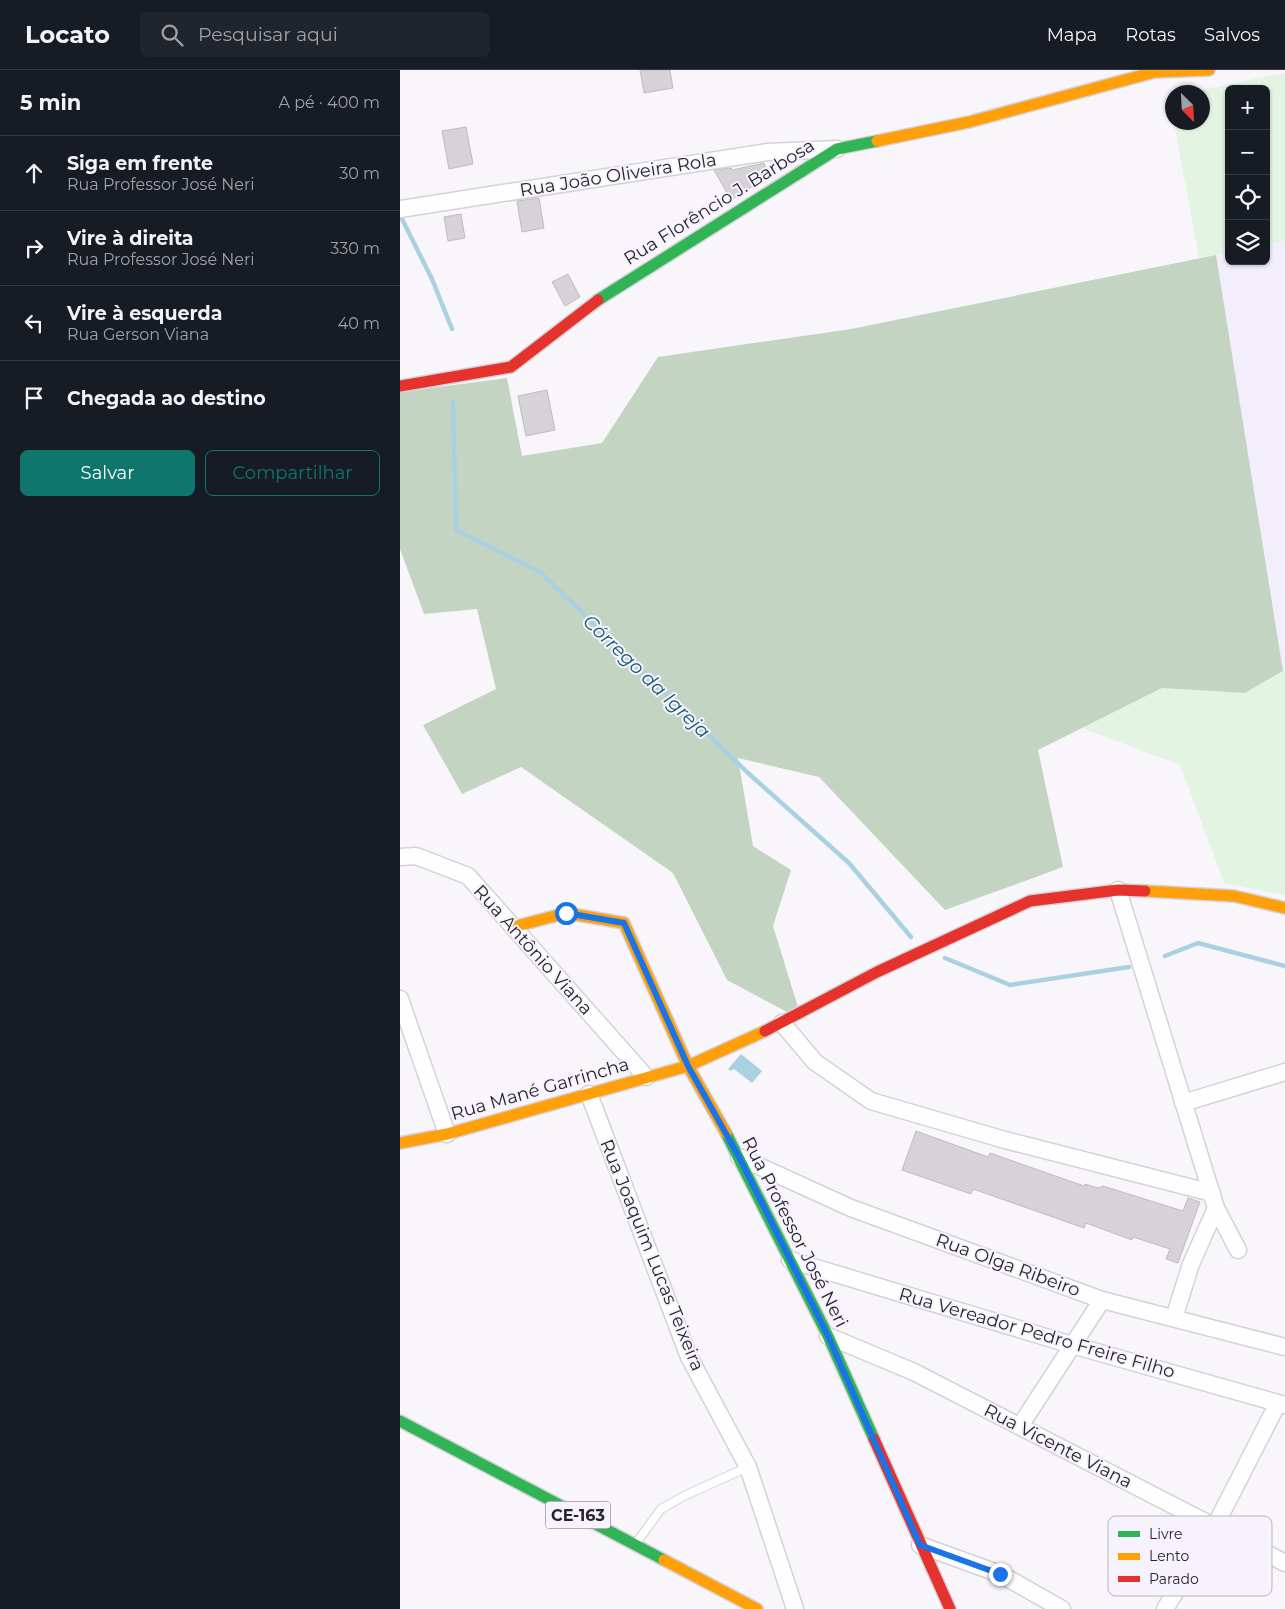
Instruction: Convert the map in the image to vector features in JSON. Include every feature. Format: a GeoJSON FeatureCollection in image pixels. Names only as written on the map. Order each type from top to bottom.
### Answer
{"type":"FeatureCollection","features":[{"type":"Feature","properties":{"kind":"street","name":"Rua Florêncio J. Barbosa"},"geometry":{"type":"LineString","coordinates":[[400,386],[511,366],[607,294],[836,149],[969,122],[1154,72],[1209,70]]}},
{"type":"Feature","properties":{"kind":"street","name":"Rua João Oliveira Rola"},"geometry":{"type":"LineString","coordinates":[[400,209],[768,152],[836,149]]}},
{"type":"Feature","properties":{"kind":"street","name":"Rua Antônio Viana"},"geometry":{"type":"LineString","coordinates":[[400,857],[416,856],[468,876],[646,1077]]}},
{"type":"Feature","properties":{"kind":"street","name":"Rua Mané Garrincha"},"geometry":{"type":"LineString","coordinates":[[400,1143],[446,1134],[688,1066],[782,1022],[877,972],[1030,901],[1118,890],[1234,896],[1285,908]]}},
{"type":"Feature","properties":{"kind":"street"},"geometry":{"type":"LineString","coordinates":[[1118,890],[1214,1201],[1238,1250]]}},
{"type":"Feature","properties":{"kind":"street","name":"Rua Professor José Neri"},"geometry":{"type":"LineString","coordinates":[[513,927],[566,913],[624,923],[688,1066],[739,1157],[828,1336],[950,1609]]}},
{"type":"Feature","properties":{"kind":"street"},"geometry":{"type":"LineString","coordinates":[[400,999],[446,1134]]}},
{"type":"Feature","properties":{"kind":"street"},"geometry":{"type":"LineString","coordinates":[[782,1022],[815,1062],[871,1101],[1214,1201]]}},
{"type":"Feature","properties":{"kind":"street"},"geometry":{"type":"LineString","coordinates":[[1183,1103],[1285,1072]]}},
{"type":"Feature","properties":{"kind":"street","name":"Rua Joaquim Lucas Teixeira"},"geometry":{"type":"LineString","coordinates":[[589,1094],[690,1357],[748,1467],[795,1609]]}},
{"type":"Feature","properties":{"kind":"street","name":"Rua Olga Ribeiro"},"geometry":{"type":"LineString","coordinates":[[739,1157],[851,1208],[1102,1300],[1285,1347]]}},
{"type":"Feature","properties":{"kind":"street"},"geometry":{"type":"LineString","coordinates":[[1174,1318],[1214,1201]]}},
{"type":"Feature","properties":{"kind":"street","name":"Rua Vereador Pedro Freire Filho"},"geometry":{"type":"LineString","coordinates":[[790,1260],[1072,1345],[1281,1404]]}},
{"type":"Feature","properties":{"kind":"street"},"geometry":{"type":"LineString","coordinates":[[1020,1426],[1102,1300]]}},
{"type":"Feature","properties":{"kind":"street","name":"Rua Vicente Viana"},"geometry":{"type":"LineString","coordinates":[[828,1336],[914,1372],[1196,1516]]}},
{"type":"Feature","properties":{"kind":"street"},"geometry":{"type":"LineString","coordinates":[[1220,1516],[1281,1404]]}},
{"type":"Feature","properties":{"kind":"street","name":"CE-163"},"geometry":{"type":"LineString","coordinates":[[400,1421],[756,1609]]}},
{"type":"Feature","properties":{"kind":"street"},"geometry":{"type":"LineString","coordinates":[[920,1545],[1000,1574],[1062,1609]]}},
{"type":"Feature","properties":{"kind":"street","name":"Rua Vicente Viana"},"geometry":{"type":"LineString","coordinates":[[1272,1556],[1285,1563]]}},
{"type":"Feature","properties":{"kind":"street"},"geometry":{"type":"LineString","coordinates":[[1165,1609],[1173,1596]]}},
{"type":"Feature","properties":{"kind":"lane"},"geometry":{"type":"LineString","coordinates":[[636,1544],[661,1509],[686,1495],[748,1467]]}},
{"type":"Feature","properties":{"kind":"shaded area"},"geometry":{"type":"Polygon","coordinates":[[[1285,241],[1285,670],[1283,671],[1216,255],[1225,253],[1225,265],[1270,265],[1270,243],[1285,241]]]}},
{"type":"Feature","properties":{"kind":"green space"},"geometry":{"type":"Polygon","coordinates":[[[1285,73],[1285,241],[1270,243],[1270,85],[1225,85],[1285,73]]]}},
{"type":"Feature","properties":{"kind":"green space"},"geometry":{"type":"Polygon","coordinates":[[[1225,85],[1225,253],[1199,258],[1175,130],[1210,130],[1210,88],[1225,85]]]}},
{"type":"Feature","properties":{"kind":"green space"},"geometry":{"type":"Polygon","coordinates":[[[1216,255],[1283,671],[1245,693],[1162,688],[1038,750],[1063,867],[945,910],[819,777],[738,758],[753,846],[791,870],[773,926],[802,1020],[727,980],[673,873],[521,767],[462,794],[423,725],[496,689],[477,609],[424,614],[400,549],[400,392],[507,378],[522,456],[602,443],[658,357],[851,329],[1216,255]]]}},
{"type":"Feature","properties":{"kind":"green space"},"geometry":{"type":"Polygon","coordinates":[[[1285,670],[1285,895],[1224,883],[1180,765],[1082,728],[1162,688],[1245,693],[1285,670]]]}},
{"type":"Feature","properties":{"kind":"water"},"geometry":{"type":"Polygon","coordinates":[[[741,1054],[762,1071],[752,1083],[734,1069],[731,1071],[728,1069],[741,1054]]]}},
{"type":"Feature","properties":{"kind":"building"},"geometry":{"type":"Polygon","coordinates":[[[640,70],[670,70],[673,88],[644,93],[640,70]]]}},
{"type":"Feature","properties":{"kind":"building"},"geometry":{"type":"Polygon","coordinates":[[[466,127],[473,164],[449,169],[442,131],[466,127]]]}},
{"type":"Feature","properties":{"kind":"building"},"geometry":{"type":"Polygon","coordinates":[[[764,163],[768,176],[731,200],[714,170],[731,168],[732,170],[764,163]]]}},
{"type":"Feature","properties":{"kind":"building"},"geometry":{"type":"Polygon","coordinates":[[[539,198],[544,228],[522,232],[517,201],[539,198]]]}},
{"type":"Feature","properties":{"kind":"building"},"geometry":{"type":"Polygon","coordinates":[[[461,214],[465,238],[448,241],[444,217],[461,214]]]}},
{"type":"Feature","properties":{"kind":"building"},"geometry":{"type":"Polygon","coordinates":[[[568,274],[580,297],[565,306],[552,282],[568,274]]]}},
{"type":"Feature","properties":{"kind":"building"},"geometry":{"type":"Polygon","coordinates":[[[547,390],[555,430],[526,436],[518,396],[547,390]]]}},
{"type":"Feature","properties":{"kind":"building"},"geometry":{"type":"Polygon","coordinates":[[[916,1131],[988,1157],[990,1153],[1084,1186],[1085,1184],[1098,1188],[1103,1186],[1183,1211],[1188,1198],[1200,1202],[1178,1263],[1166,1259],[1170,1249],[1133,1237],[1132,1240],[1086,1223],[1084,1228],[973,1189],[971,1194],[902,1170],[916,1131]]]}},
{"type":"Feature","properties":{"kind":"waterway","name":"Córrego da Igreja"},"geometry":{"type":"LineString","coordinates":[[400,215],[432,279],[452,329]]}},
{"type":"Feature","properties":{"kind":"waterway","name":"Córrego da Igreja"},"geometry":{"type":"LineString","coordinates":[[453,401],[456,530],[540,572],[748,773],[849,863],[911,937]]}},
{"type":"Feature","properties":{"kind":"waterway","name":"Córrego da Igreja"},"geometry":{"type":"LineString","coordinates":[[1165,956],[1198,943],[1285,966]]}},
{"type":"Feature","properties":{"kind":"waterway","name":"Córrego da Igreja"},"geometry":{"type":"LineString","coordinates":[[945,958],[1010,985],[1129,967]]}},
{"type":"Feature","properties":{"kind":"traffic: fast"},"geometry":{"type":"LineString","coordinates":[[598,300],[837,149],[877,141]]}},
{"type":"Feature","properties":{"kind":"traffic: fast"},"geometry":{"type":"LineString","coordinates":[[726,1133],[828,1336],[874,1439]]}},
{"type":"Feature","properties":{"kind":"traffic: fast"},"geometry":{"type":"LineString","coordinates":[[400,1421],[664,1560]]}},
{"type":"Feature","properties":{"kind":"traffic: slow"},"geometry":{"type":"LineString","coordinates":[[877,141],[969,122],[1155,72],[1209,70]]}},
{"type":"Feature","properties":{"kind":"traffic: slow"},"geometry":{"type":"LineString","coordinates":[[1145,891],[1234,896],[1285,908]]}},
{"type":"Feature","properties":{"kind":"traffic: slow"},"geometry":{"type":"LineString","coordinates":[[513,927],[566,913],[624,923],[688,1066],[726,1133]]}},
{"type":"Feature","properties":{"kind":"traffic: slow"},"geometry":{"type":"LineString","coordinates":[[400,1143],[447,1134],[688,1066],[765,1031]]}},
{"type":"Feature","properties":{"kind":"traffic: slow"},"geometry":{"type":"LineString","coordinates":[[664,1560],[757,1609]]}},
{"type":"Feature","properties":{"kind":"traffic: jam"},"geometry":{"type":"LineString","coordinates":[[400,386],[511,367],[598,300]]}},
{"type":"Feature","properties":{"kind":"traffic: jam"},"geometry":{"type":"LineString","coordinates":[[765,1031],[877,972],[1030,901],[1118,890],[1145,891]]}},
{"type":"Feature","properties":{"kind":"traffic: jam"},"geometry":{"type":"LineString","coordinates":[[874,1439],[950,1609]]}},
{"type":"Feature","properties":{"kind":"route"},"geometry":{"type":"LineString","coordinates":[[566,913],[624,923],[688,1066],[739,1157],[828,1336],[920,1545],[1000,1574]]}}]}
